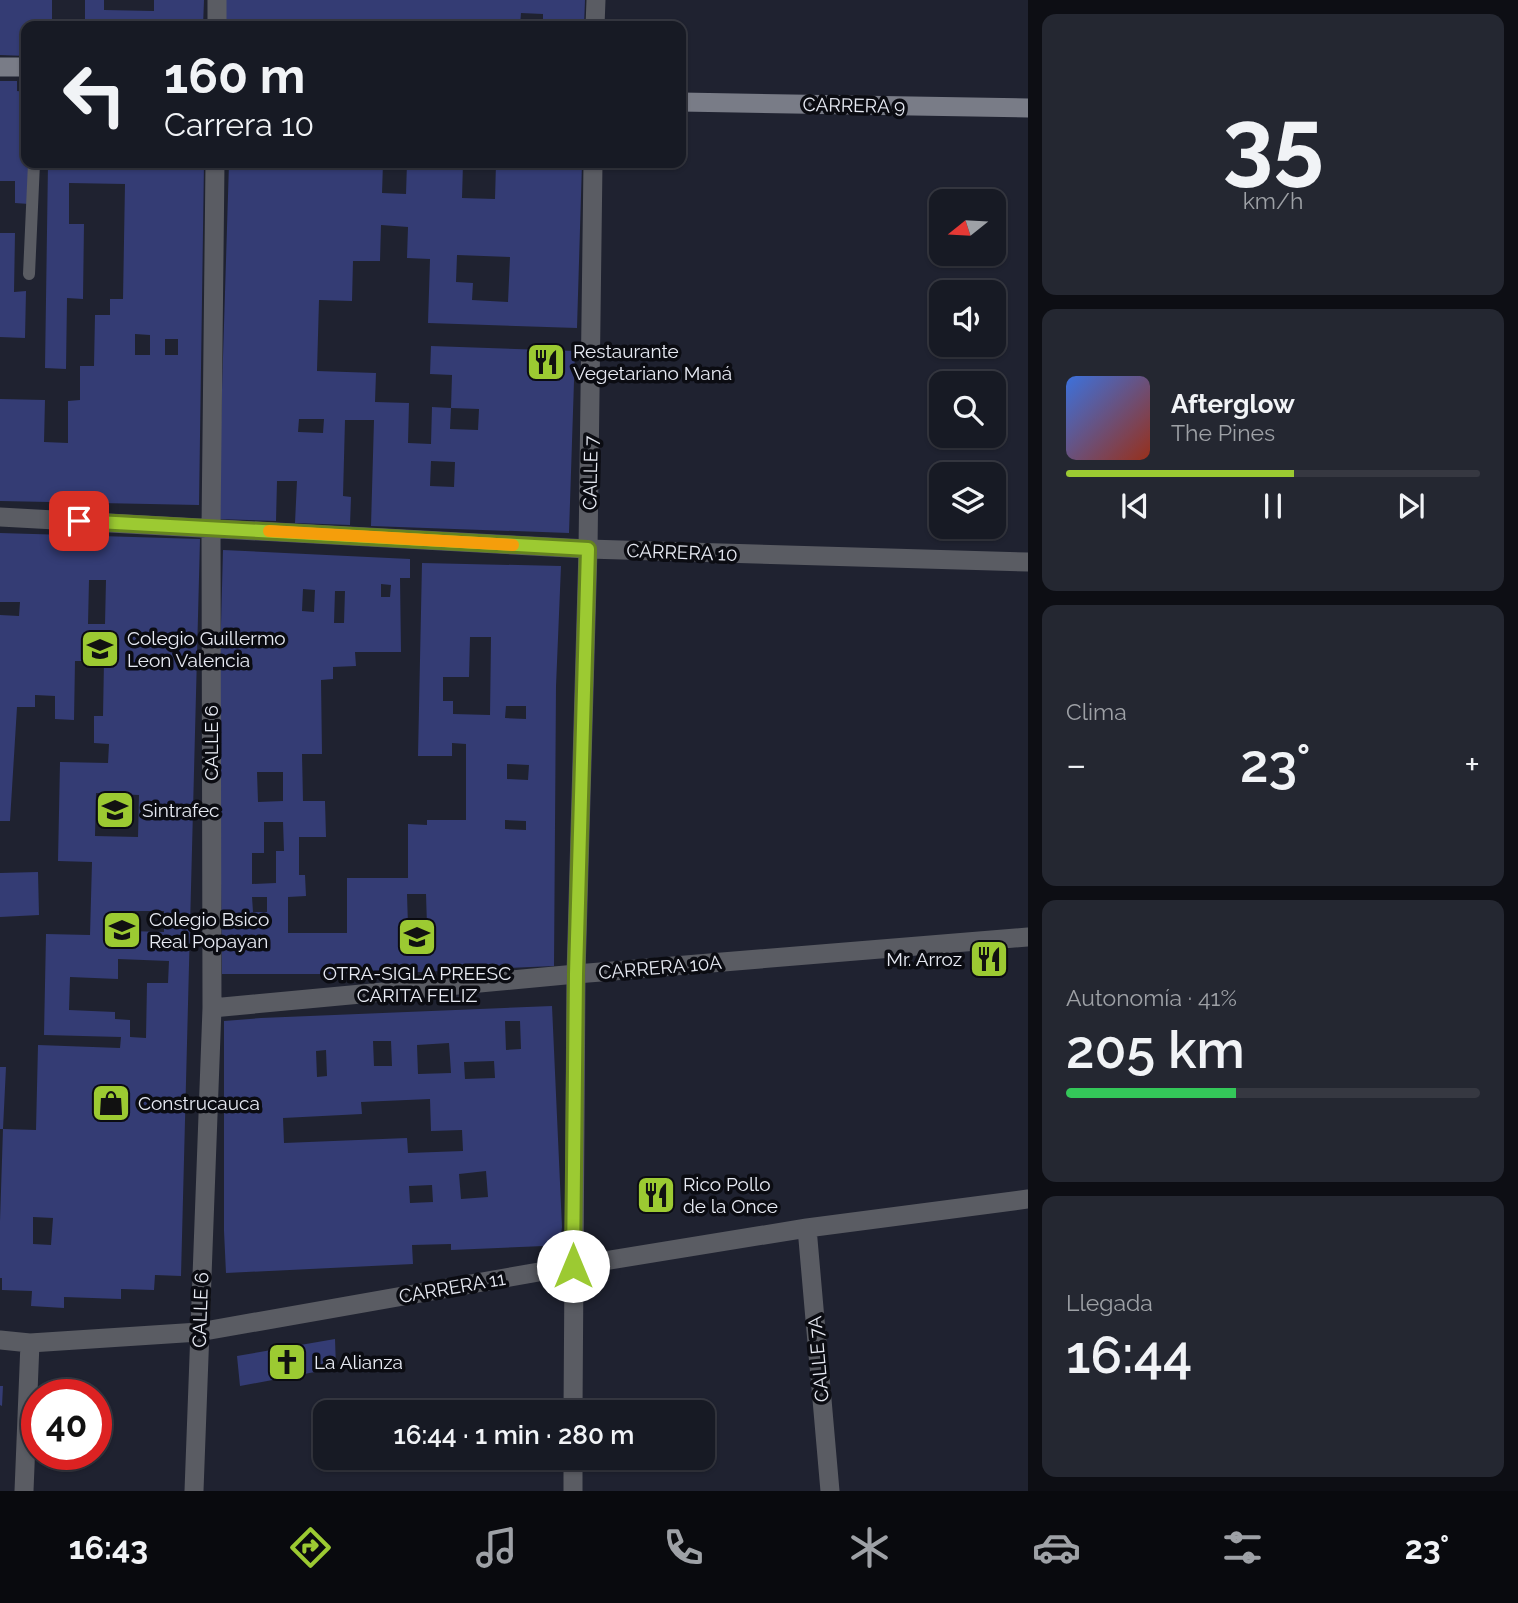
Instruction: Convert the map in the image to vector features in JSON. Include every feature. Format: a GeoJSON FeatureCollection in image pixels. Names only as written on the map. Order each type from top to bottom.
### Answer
{"type":"FeatureCollection","features":[{"type":"Feature","properties":{"kind":"main road"},"geometry":{"type":"LineString","coordinates":[[0,66],[21,67]]}},
{"type":"Feature","properties":{"kind":"main road","name":"CARRERA 9"},"geometry":{"type":"LineString","coordinates":[[686,102],[1028,107]]}},
{"type":"Feature","properties":{"kind":"street"},"geometry":{"type":"LineString","coordinates":[[217,0],[217,21]]}},
{"type":"Feature","properties":{"kind":"street"},"geometry":{"type":"LineString","coordinates":[[595,21],[596,0]]}},
{"type":"Feature","properties":{"kind":"street","name":"CALLE 6"},"geometry":{"type":"LineString","coordinates":[[194,1491],[212,1009],[211,528],[215,168]]}},
{"type":"Feature","properties":{"kind":"street","name":"CALLE 7"},"geometry":{"type":"LineString","coordinates":[[573,1400],[576,974],[588,549],[593,168]]}},
{"type":"Feature","properties":{"kind":"street","name":"CARRERA 10"},"geometry":{"type":"LineString","coordinates":[[0,517],[588,549],[1028,562]]}},
{"type":"Feature","properties":{"kind":"street","name":"CARRERA 10A"},"geometry":{"type":"LineString","coordinates":[[212,1009],[576,974],[1027,939]]}},
{"type":"Feature","properties":{"kind":"street","name":"CARRERA 11"},"geometry":{"type":"LineString","coordinates":[[0,1340],[30,1343],[199,1332],[807,1228],[1028,1199]]}},
{"type":"Feature","properties":{"kind":"street","name":"CALLE 7A"},"geometry":{"type":"LineString","coordinates":[[807,1228],[830,1491]]}},
{"type":"Feature","properties":{"kind":"street"},"geometry":{"type":"LineString","coordinates":[[24,1491],[30,1343]]}},
{"type":"Feature","properties":{"kind":"street"},"geometry":{"type":"LineString","coordinates":[[573,1470],[573,1491]]}},
{"type":"Feature","properties":{"kind":"lane"},"geometry":{"type":"LineString","coordinates":[[29,274],[34,168]]}},
{"type":"Feature","properties":{"kind":"building"},"geometry":{"type":"Polygon","coordinates":[[[0,0],[52,0],[52,19],[85,20],[85,0],[104,0],[104,10],[154,11],[154,0],[204,0],[203,21],[21,21],[21,56],[0,55],[0,0]]]}},
{"type":"Feature","properties":{"kind":"building"},"geometry":{"type":"Polygon","coordinates":[[[226,0],[585,0],[584,21],[543,21],[543,14],[521,13],[520,21],[225,21],[226,0]]]}},
{"type":"Feature","properties":{"kind":"building"},"geometry":{"type":"Polygon","coordinates":[[[0,81],[17,81],[17,91],[21,91],[21,168],[30,168],[29,204],[15,203],[15,181],[0,181],[0,81]]]}},
{"type":"Feature","properties":{"kind":"building"},"geometry":{"type":"Polygon","coordinates":[[[48,168],[204,168],[199,505],[0,501],[0,399],[45,400],[44,442],[68,443],[68,401],[80,400],[80,366],[94,366],[95,315],[110,315],[110,299],[123,299],[125,184],[69,183],[69,224],[84,224],[83,299],[67,298],[66,369],[45,368],[48,168]],[[135,334],[135,355],[150,355],[150,335],[135,334]],[[165,339],[165,355],[178,355],[178,339],[165,339]]]}},
{"type":"Feature","properties":{"kind":"building"},"geometry":{"type":"Polygon","coordinates":[[[229,168],[383,168],[382,193],[406,194],[407,168],[463,168],[462,198],[495,199],[496,168],[582,168],[577,328],[428,323],[430,259],[407,258],[408,227],[381,225],[380,261],[353,261],[352,301],[319,300],[317,371],[376,373],[375,402],[409,403],[408,443],[431,444],[432,407],[451,408],[452,375],[430,374],[431,346],[575,351],[569,533],[371,526],[374,420],[345,420],[343,496],[351,497],[350,525],[295,523],[297,481],[277,481],[276,521],[218,519],[229,168]],[[457,255],[456,282],[473,283],[472,300],[508,302],[510,257],[457,255]],[[451,408],[450,429],[478,430],[479,409],[451,408]],[[299,419],[298,432],[323,433],[324,419],[299,419]],[[431,461],[430,486],[454,487],[455,462],[431,461]]]}},
{"type":"Feature","properties":{"kind":"building"},"geometry":{"type":"Polygon","coordinates":[[[0,233],[15,233],[14,292],[26,291],[25,338],[0,337],[0,233]]]}},
{"type":"Feature","properties":{"kind":"building"},"geometry":{"type":"Polygon","coordinates":[[[0,533],[200,539],[181,1276],[155,1275],[154,1290],[121,1289],[121,1299],[64,1297],[64,1308],[31,1306],[32,1291],[2,1290],[0,1221],[3,1129],[36,1130],[38,1045],[120,1048],[121,1037],[44,1035],[46,934],[90,935],[92,862],[58,861],[60,762],[108,763],[109,744],[94,743],[94,716],[103,716],[104,661],[75,661],[74,720],[55,719],[55,696],[35,695],[35,707],[17,707],[10,821],[0,821],[0,615],[19,616],[20,602],[0,602],[0,533]],[[89,580],[88,624],[105,624],[106,580],[89,580]],[[96,793],[95,836],[138,837],[139,795],[96,793]],[[130,911],[130,931],[164,932],[164,911],[130,911]],[[118,959],[118,979],[70,977],[69,1010],[115,1012],[115,1019],[130,1020],[130,1037],[146,1038],[147,983],[168,983],[169,961],[118,959]],[[33,1217],[33,1244],[51,1245],[53,1218],[33,1217]]]}},
{"type":"Feature","properties":{"kind":"building"},"geometry":{"type":"Polygon","coordinates":[[[223,550],[410,559],[410,578],[400,578],[401,652],[355,652],[356,666],[333,667],[333,679],[321,680],[322,754],[302,754],[303,801],[325,801],[326,837],[299,837],[299,875],[305,875],[306,896],[288,897],[288,933],[347,933],[347,878],[408,878],[408,824],[427,825],[427,820],[466,820],[466,744],[452,743],[452,756],[418,756],[422,563],[561,566],[556,686],[554,966],[374,974],[222,974],[219,700],[223,550]],[[381,584],[381,597],[390,597],[391,585],[381,584]],[[303,589],[302,611],[314,612],[315,590],[303,589]],[[335,591],[334,623],[344,623],[345,591],[335,591]],[[470,637],[469,677],[443,677],[443,701],[453,701],[453,714],[490,715],[491,637],[470,637]],[[506,706],[505,718],[526,719],[526,706],[506,706]],[[507,764],[507,779],[528,780],[529,765],[507,764]],[[257,772],[258,802],[283,801],[283,772],[257,772]],[[505,820],[505,829],[526,830],[526,821],[505,820]],[[264,822],[264,853],[252,853],[252,884],[276,883],[276,851],[284,851],[283,822],[264,822]],[[407,894],[408,926],[427,926],[426,894],[407,894]],[[252,897],[253,912],[267,912],[267,897],[252,897]]]}},
{"type":"Feature","properties":{"kind":"building"},"geometry":{"type":"Polygon","coordinates":[[[38,872],[39,915],[0,917],[0,873],[38,872]]]}},
{"type":"Feature","properties":{"kind":"building"},"geometry":{"type":"Polygon","coordinates":[[[552,1006],[562,1227],[557,1241],[544,1246],[451,1250],[451,1244],[412,1245],[413,1264],[226,1273],[224,1021],[552,1006]],[[505,1021],[506,1050],[521,1049],[520,1021],[505,1021]],[[373,1041],[374,1066],[392,1066],[391,1041],[373,1041]],[[449,1043],[417,1045],[418,1074],[451,1073],[449,1043]],[[326,1050],[316,1051],[317,1077],[327,1076],[326,1050]],[[494,1061],[464,1062],[465,1079],[495,1078],[494,1061]],[[430,1099],[361,1102],[362,1114],[283,1118],[284,1143],[407,1138],[408,1153],[463,1151],[462,1130],[431,1131],[430,1099]],[[486,1171],[459,1174],[461,1199],[488,1197],[486,1171]],[[432,1185],[409,1186],[410,1203],[433,1202],[432,1185]]]}},
{"type":"Feature","properties":{"kind":"building"},"geometry":{"type":"Polygon","coordinates":[[[0,1067],[6,1067],[3,1129],[0,1129],[0,1067]]]}},
{"type":"Feature","properties":{"kind":"building","name":"La Alianza"},"geometry":{"type":"Polygon","coordinates":[[[335,1339],[336,1368],[240,1386],[237,1356],[335,1339]]]}},
{"type":"Feature","properties":{"kind":"building"},"geometry":{"type":"Polygon","coordinates":[[[0,1386],[3,1386],[2,1406],[0,1405],[0,1386]]]}},
{"type":"Feature","properties":{"kind":"slow traffic"},"geometry":{"type":"LineString","coordinates":[[269,531],[513,545]]}},
{"type":"Feature","properties":{"kind":"place","name":"Restaurante Vegetariano Maná"},"geometry":{"type":"Point","coordinates":[546,362]}},
{"type":"Feature","properties":{"kind":"place","name":"Colegio Guillermo Leon Valencia"},"geometry":{"type":"Point","coordinates":[100,649]}},
{"type":"Feature","properties":{"kind":"place","name":"Sintrafec"},"geometry":{"type":"Point","coordinates":[115,810]}},
{"type":"Feature","properties":{"kind":"place","name":"Colegio Bsico Real Popayan"},"geometry":{"type":"Point","coordinates":[122,930]}},
{"type":"Feature","properties":{"kind":"place","name":"OTRA-SIGLA PREESC CARITA FELIZ"},"geometry":{"type":"Point","coordinates":[417,937]}},
{"type":"Feature","properties":{"kind":"place","name":"Mr. Arroz"},"geometry":{"type":"Point","coordinates":[989,959]}},
{"type":"Feature","properties":{"kind":"place","name":"Construcauca"},"geometry":{"type":"Point","coordinates":[111,1103]}},
{"type":"Feature","properties":{"kind":"place","name":"Rico Pollo de la Once"},"geometry":{"type":"Point","coordinates":[656,1195]}},
{"type":"Feature","properties":{"kind":"place","name":"La Alianza"},"geometry":{"type":"Point","coordinates":[287,1362]}},
{"type":"Feature","properties":{"kind":"route"},"geometry":{"type":"LineString","coordinates":[[79,521],[588,549],[576,974],[573,1266]]}}]}
